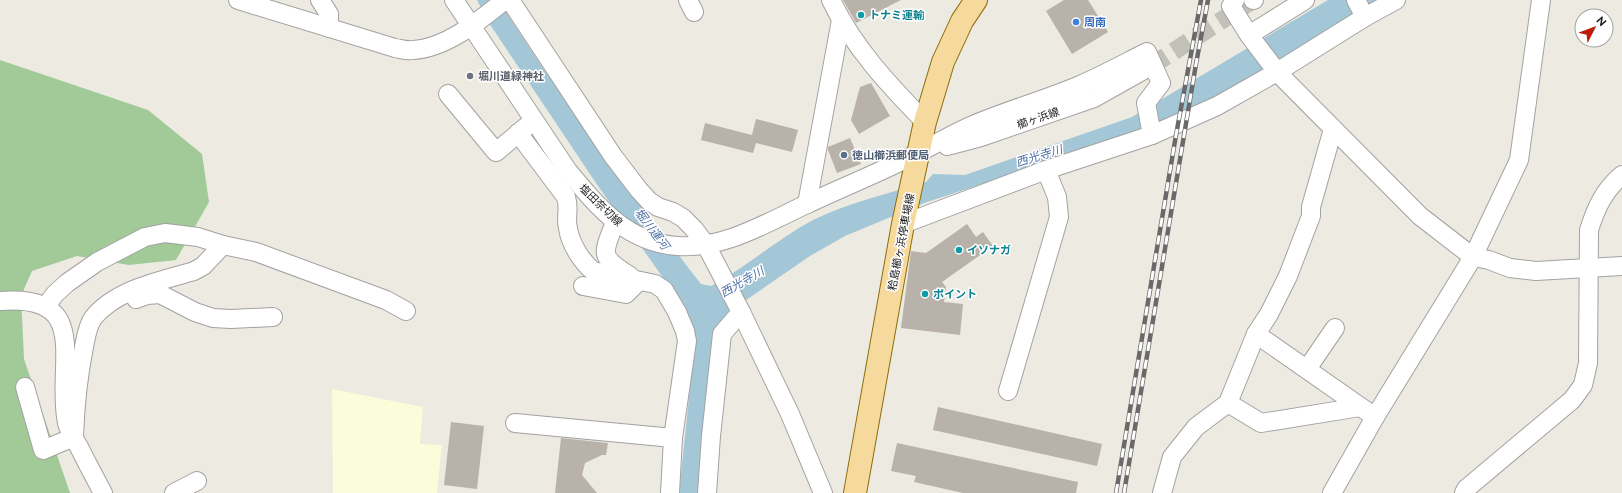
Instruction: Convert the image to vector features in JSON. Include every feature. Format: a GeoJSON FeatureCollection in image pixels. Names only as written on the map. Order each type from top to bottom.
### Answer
{"type":"FeatureCollection","features":[{"type":"Feature","properties":{"kind":"main road","name":"粭島櫛ヶ浜停車場線"},"geometry":{"type":"LineString","coordinates":[[855,493],[903,224],[914,177],[924,122],[943,62],[962,21],[976,0]]}},
{"type":"Feature","properties":{"kind":"street"},"geometry":{"type":"LineString","coordinates":[[238,0],[395,48],[412,50],[425,49],[475,24],[506,0],[638,190],[649,201],[658,207],[673,212],[683,218],[694,229],[706,245],[723,274],[742,312],[790,414],[822,493]]}},
{"type":"Feature","properties":{"kind":"street"},"geometry":{"type":"LineString","coordinates":[[320,0],[329,14],[329,28]]}},
{"type":"Feature","properties":{"kind":"street","name":"塩田奈切線"},"geometry":{"type":"LineString","coordinates":[[454,0],[475,24],[534,120],[568,170],[589,197],[621,226],[646,238],[677,246],[706,245],[740,237],[807,204],[918,154]]}},
{"type":"Feature","properties":{"kind":"street"},"geometry":{"type":"LineString","coordinates":[[831,0],[841,20],[870,60],[891,87],[924,122]]}},
{"type":"Feature","properties":{"kind":"street"},"geometry":{"type":"LineString","coordinates":[[1235,0],[1231,6],[1249,35],[1277,72],[1420,216],[1473,257],[1488,260],[1510,268],[1536,271],[1622,266]]}},
{"type":"Feature","properties":{"kind":"street"},"geometry":{"type":"LineString","coordinates":[[1249,35],[1305,0]]}},
{"type":"Feature","properties":{"kind":"street"},"geometry":{"type":"LineString","coordinates":[[1356,0],[1365,17]]}},
{"type":"Feature","properties":{"kind":"street"},"geometry":{"type":"LineString","coordinates":[[903,224],[1046,170],[1152,135],[1216,106],[1277,72],[1365,17],[1396,0]]}},
{"type":"Feature","properties":{"kind":"street"},"geometry":{"type":"LineString","coordinates":[[1332,493],[1368,412],[1473,257],[1519,160],[1541,0]]}},
{"type":"Feature","properties":{"kind":"street"},"geometry":{"type":"LineString","coordinates":[[807,204],[841,20]]}},
{"type":"Feature","properties":{"kind":"street"},"geometry":{"type":"LineString","coordinates":[[918,154],[972,125],[1080,85],[1147,52],[1161,83],[1146,103],[1152,135]]}},
{"type":"Feature","properties":{"kind":"street","name":"櫛ヶ浜線"},"geometry":{"type":"LineString","coordinates":[[918,154],[981,137],[1094,98],[1151,66]]}},
{"type":"Feature","properties":{"kind":"street"},"geometry":{"type":"LineString","coordinates":[[448,94],[496,152],[534,120]]}},
{"type":"Feature","properties":{"kind":"street"},"geometry":{"type":"LineString","coordinates":[[1162,493],[1172,457],[1196,427],[1228,403],[1256,334],[1282,290],[1311,216],[1311,207],[1334,130]]}},
{"type":"Feature","properties":{"kind":"street"},"geometry":{"type":"LineString","coordinates":[[518,133],[566,197],[569,206],[567,228],[579,257],[593,271],[655,284],[664,290],[677,312],[685,331],[687,341],[673,438],[670,493]]}},
{"type":"Feature","properties":{"kind":"street"},"geometry":{"type":"LineString","coordinates":[[1008,391],[1059,217],[1057,197],[1046,170]]}},
{"type":"Feature","properties":{"kind":"street"},"geometry":{"type":"LineString","coordinates":[[1464,493],[1466,489],[1572,400],[1582,385],[1588,363],[1590,230],[1595,211],[1609,187],[1622,175]]}},
{"type":"Feature","properties":{"kind":"street"},"geometry":{"type":"LineString","coordinates":[[621,226],[605,250],[607,258],[613,265],[639,281]]}},
{"type":"Feature","properties":{"kind":"street"},"geometry":{"type":"LineString","coordinates":[[46,306],[55,294],[67,283],[97,262],[145,237],[165,233],[198,237],[223,245],[256,252],[386,300],[406,311]]}},
{"type":"Feature","properties":{"kind":"street"},"geometry":{"type":"LineString","coordinates":[[74,437],[76,395],[88,327],[94,318],[101,310],[130,291],[194,271],[203,266],[223,245]]}},
{"type":"Feature","properties":{"kind":"street"},"geometry":{"type":"LineString","coordinates":[[583,286],[626,294],[639,281]]}},
{"type":"Feature","properties":{"kind":"street"},"geometry":{"type":"LineString","coordinates":[[101,310],[119,310],[135,299],[147,295],[160,294],[195,312],[213,318],[230,319],[273,317]]}},
{"type":"Feature","properties":{"kind":"street"},"geometry":{"type":"LineString","coordinates":[[0,301],[12,300],[34,302],[46,306],[57,317],[64,332],[66,352],[64,405],[68,425],[103,493]]}},
{"type":"Feature","properties":{"kind":"street"},"geometry":{"type":"LineString","coordinates":[[707,493],[711,436],[722,334],[742,312]]}},
{"type":"Feature","properties":{"kind":"street"},"geometry":{"type":"LineString","coordinates":[[1307,369],[1335,328]]}},
{"type":"Feature","properties":{"kind":"street"},"geometry":{"type":"LineString","coordinates":[[1256,334],[1368,412]]}},
{"type":"Feature","properties":{"kind":"street"},"geometry":{"type":"LineString","coordinates":[[25,387],[43,450],[74,437]]}},
{"type":"Feature","properties":{"kind":"street"},"geometry":{"type":"LineString","coordinates":[[1228,403],[1262,423],[1368,412]]}},
{"type":"Feature","properties":{"kind":"street"},"geometry":{"type":"LineString","coordinates":[[515,423],[673,438]]}},
{"type":"Feature","properties":{"kind":"street"},"geometry":{"type":"LineString","coordinates":[[174,493],[197,481]]}},
{"type":"Feature","properties":{"kind":"shaded area"},"geometry":{"type":"Polygon","coordinates":[[[332,389],[423,407],[420,444],[442,445],[437,493],[333,493],[332,389]]]}},
{"type":"Feature","properties":{"kind":"green space"},"geometry":{"type":"Polygon","coordinates":[[[0,60],[148,110],[202,154],[209,202],[176,260],[129,265],[77,256],[32,271],[21,296],[24,359],[70,493],[0,493],[0,60]]]}},
{"type":"Feature","properties":{"kind":"water"},"geometry":{"type":"Polygon","coordinates":[[[477,0],[498,0],[596,144],[648,214],[701,284],[711,286],[813,220],[840,208],[926,182],[933,174],[965,175],[1132,117],[1328,0],[1380,0],[1231,91],[1117,140],[927,202],[845,236],[810,256],[730,311],[701,493],[679,493],[695,341],[693,326],[686,310],[598,186],[489,23],[477,0]]]}},
{"type":"Feature","properties":{"kind":"building","name":"トナミ運輸"},"geometry":{"type":"Polygon","coordinates":[[[843,0],[901,0],[856,23],[843,0]]]}},
{"type":"Feature","properties":{"kind":"building"},"geometry":{"type":"Polygon","coordinates":[[[1064,0],[1088,0],[1108,32],[1072,54],[1046,11],[1064,0]]]}},
{"type":"Feature","properties":{"kind":"building"},"geometry":{"type":"Polygon","coordinates":[[[871,83],[890,116],[859,134],[851,120],[860,87],[871,83]]]}},
{"type":"Feature","properties":{"kind":"building"},"geometry":{"type":"Polygon","coordinates":[[[756,119],[798,130],[792,152],[756,143],[753,153],[701,140],[705,123],[752,135],[756,119]]]}},
{"type":"Feature","properties":{"kind":"building"},"geometry":{"type":"Polygon","coordinates":[[[850,138],[861,164],[837,173],[828,147],[850,138]]]}},
{"type":"Feature","properties":{"kind":"building","name":"ポイント"},"geometry":{"type":"Polygon","coordinates":[[[967,224],[976,237],[983,232],[993,246],[942,282],[946,287],[944,302],[963,304],[960,335],[901,328],[911,251],[926,253],[967,224]]]}},
{"type":"Feature","properties":{"kind":"building"},"geometry":{"type":"Polygon","coordinates":[[[938,407],[1102,444],[1097,466],[933,430],[938,407]]]}},
{"type":"Feature","properties":{"kind":"building"},"geometry":{"type":"Polygon","coordinates":[[[451,422],[484,426],[477,489],[444,485],[451,422]]]}},
{"type":"Feature","properties":{"kind":"building"},"geometry":{"type":"Polygon","coordinates":[[[561,438],[608,443],[606,455],[602,455],[585,463],[582,475],[597,493],[555,493],[561,438]]]}},
{"type":"Feature","properties":{"kind":"building"},"geometry":{"type":"Polygon","coordinates":[[[897,443],[1078,482],[1076,493],[963,493],[914,482],[916,476],[891,471],[897,443]]]}},
{"type":"Feature","properties":{"kind":"tunnel"},"geometry":{"type":"LineString","coordinates":[[1151,66],[1253,0]]}},
{"type":"Feature","properties":{"kind":"railway"},"geometry":{"type":"LineString","coordinates":[[1116,493],[1176,135],[1201,0]]}},
{"type":"Feature","properties":{"kind":"railway"},"geometry":{"type":"LineString","coordinates":[[1124,493],[1208,0]]}},
{"type":"Feature","properties":{"kind":"place","name":"トナミ運輸"},"geometry":{"type":"Point","coordinates":[861,15]}},
{"type":"Feature","properties":{"kind":"place","name":"周南"},"geometry":{"type":"Point","coordinates":[1076,22]}},
{"type":"Feature","properties":{"kind":"place","name":"堀川道緑神社"},"geometry":{"type":"Point","coordinates":[470,76]}},
{"type":"Feature","properties":{"kind":"place","name":"徳山櫛浜郵便局"},"geometry":{"type":"Point","coordinates":[844,155]}},
{"type":"Feature","properties":{"kind":"place","name":"イソナガ"},"geometry":{"type":"Point","coordinates":[959,250]}},
{"type":"Feature","properties":{"kind":"place","name":"ポイント"},"geometry":{"type":"Point","coordinates":[925,294]}},
{"type":"Feature","properties":{"kind":"water label","name":"西光寺川"},"geometry":{"type":"Point","coordinates":[1039,156]}},
{"type":"Feature","properties":{"kind":"water label","name":"堀川運河"},"geometry":{"type":"Point","coordinates":[652,229]}},
{"type":"Feature","properties":{"kind":"water label","name":"西光寺川"},"geometry":{"type":"Point","coordinates":[742,282]}}]}
